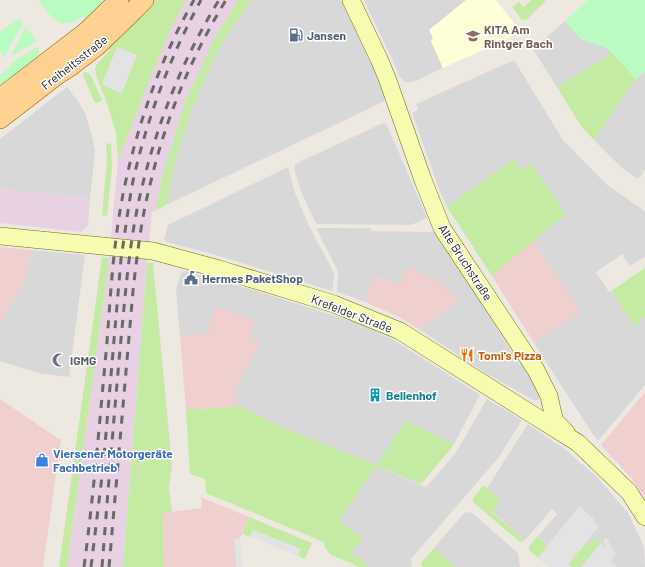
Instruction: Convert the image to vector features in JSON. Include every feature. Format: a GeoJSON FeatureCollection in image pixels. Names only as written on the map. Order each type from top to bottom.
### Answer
{"type":"FeatureCollection","features":[{"type":"Feature","properties":{"kind":"main road","name":"Freiheitsstraße"},"geometry":{"type":"LineString","coordinates":[[0,98],[86,32],[119,0]]}},
{"type":"Feature","properties":{"kind":"main road","name":"Freiheitsstraße"},"geometry":{"type":"LineString","coordinates":[[0,119],[97,46],[144,0]]}},
{"type":"Feature","properties":{"kind":"main road","name":"Alte Bruchstraße"},"geometry":{"type":"LineString","coordinates":[[351,0],[387,78],[423,180],[442,228],[536,370],[549,396],[552,414],[559,426],[578,443]]}},
{"type":"Feature","properties":{"kind":"main road","name":"Krefelder Straße"},"geometry":{"type":"LineString","coordinates":[[0,236],[153,251],[219,269],[334,304],[400,330],[530,414],[578,443],[629,492],[645,516]]}},
{"type":"Feature","properties":{"kind":"shaded area"},"geometry":{"type":"Polygon","coordinates":[[[186,0],[238,0],[212,43],[185,102],[162,177],[155,211],[152,212],[123,567],[67,567],[108,269],[118,161],[169,33],[186,0]]]}},
{"type":"Feature","properties":{"kind":"shaded area"},"geometry":{"type":"Polygon","coordinates":[[[251,0],[341,0],[377,71],[385,98],[383,102],[168,204],[171,177],[189,116],[221,44],[251,0]]]}},
{"type":"Feature","properties":{"kind":"shaded area"},"geometry":{"type":"Polygon","coordinates":[[[364,0],[466,0],[430,30],[433,38],[431,41],[443,68],[413,82],[405,82],[400,77],[364,0]]]}},
{"type":"Feature","properties":{"kind":"shaded area","name":"KITA Am Rintger Bach"},"geometry":{"type":"Polygon","coordinates":[[[466,0],[496,0],[520,33],[443,68],[431,41],[433,38],[429,30],[466,0]]]}},
{"type":"Feature","properties":{"kind":"shaded area"},"geometry":{"type":"Polygon","coordinates":[[[565,21],[581,39],[607,48],[612,53],[557,87],[533,49],[565,21]]]}},
{"type":"Feature","properties":{"kind":"shaded area"},"geometry":{"type":"Polygon","coordinates":[[[117,47],[137,55],[122,93],[102,84],[117,47]]]}},
{"type":"Feature","properties":{"kind":"shaded area"},"geometry":{"type":"Polygon","coordinates":[[[514,60],[563,140],[607,185],[645,211],[645,257],[630,266],[622,254],[596,272],[609,292],[611,291],[635,325],[645,316],[645,385],[598,441],[534,343],[580,312],[535,240],[566,214],[532,165],[522,171],[514,159],[447,207],[439,189],[412,113],[418,110],[416,104],[514,60]]]}},
{"type":"Feature","properties":{"kind":"shaded area"},"geometry":{"type":"Polygon","coordinates":[[[645,72],[645,169],[638,179],[621,167],[594,140],[636,79],[645,72]]]}},
{"type":"Feature","properties":{"kind":"shaded area"},"geometry":{"type":"Polygon","coordinates":[[[67,87],[85,113],[92,136],[95,152],[90,198],[0,189],[0,139],[67,87]]]}},
{"type":"Feature","properties":{"kind":"shaded area"},"geometry":{"type":"Polygon","coordinates":[[[383,123],[387,125],[427,218],[411,225],[318,224],[315,222],[301,191],[294,169],[295,164],[383,123]]]}},
{"type":"Feature","properties":{"kind":"shaded area"},"geometry":{"type":"Polygon","coordinates":[[[288,167],[295,193],[310,228],[334,273],[332,291],[216,255],[166,242],[164,239],[168,225],[288,167]]]}},
{"type":"Feature","properties":{"kind":"shaded area"},"geometry":{"type":"Polygon","coordinates":[[[0,189],[90,198],[88,226],[81,232],[0,223],[0,189]]]}},
{"type":"Feature","properties":{"kind":"shaded area"},"geometry":{"type":"Polygon","coordinates":[[[316,228],[371,228],[371,231],[436,232],[520,365],[522,362],[541,395],[540,398],[535,401],[487,374],[419,329],[459,301],[399,285],[383,278],[374,277],[365,302],[337,292],[338,271],[316,228]]]}},
{"type":"Feature","properties":{"kind":"shaded area"},"geometry":{"type":"Polygon","coordinates":[[[535,240],[538,247],[581,312],[534,343],[492,276],[535,240]]]}},
{"type":"Feature","properties":{"kind":"shaded area"},"geometry":{"type":"Polygon","coordinates":[[[0,247],[31,250],[28,276],[0,323],[0,247]]]}},
{"type":"Feature","properties":{"kind":"shaded area"},"geometry":{"type":"Polygon","coordinates":[[[31,250],[85,255],[69,377],[38,373],[0,361],[0,323],[28,276],[31,250]]]}},
{"type":"Feature","properties":{"kind":"shaded area"},"geometry":{"type":"Polygon","coordinates":[[[408,266],[442,283],[459,301],[419,329],[399,317],[365,302],[374,277],[383,278],[399,285],[408,266]]]}},
{"type":"Feature","properties":{"kind":"shaded area"},"geometry":{"type":"Polygon","coordinates":[[[186,271],[253,290],[364,325],[394,340],[480,395],[454,444],[406,421],[376,466],[426,487],[455,454],[487,399],[522,420],[499,457],[411,559],[412,567],[368,567],[359,557],[351,553],[363,539],[339,521],[282,427],[236,405],[235,390],[260,342],[249,338],[207,333],[180,336],[176,290],[181,273],[186,271]]]}},
{"type":"Feature","properties":{"kind":"shaded area"},"geometry":{"type":"Polygon","coordinates":[[[216,307],[255,320],[249,338],[261,342],[235,390],[236,406],[186,410],[180,336],[207,333],[216,307]]]}},
{"type":"Feature","properties":{"kind":"shaded area"},"geometry":{"type":"Polygon","coordinates":[[[645,392],[645,497],[631,478],[601,445],[645,392]]]}},
{"type":"Feature","properties":{"kind":"shaded area"},"geometry":{"type":"Polygon","coordinates":[[[0,399],[61,439],[43,567],[0,567],[0,399]]]}},
{"type":"Feature","properties":{"kind":"shaded area"},"geometry":{"type":"Polygon","coordinates":[[[528,424],[567,451],[598,478],[628,513],[644,547],[645,567],[616,567],[610,562],[613,551],[607,539],[606,548],[598,539],[584,545],[599,526],[593,521],[594,519],[579,507],[548,545],[538,536],[557,514],[552,509],[525,540],[491,511],[500,501],[487,488],[528,424]]]}},
{"type":"Feature","properties":{"kind":"shaded area"},"geometry":{"type":"Polygon","coordinates":[[[201,497],[249,517],[240,538],[234,539],[237,567],[164,567],[163,513],[202,508],[201,497]]]}},
{"type":"Feature","properties":{"kind":"shaded area"},"geometry":{"type":"Polygon","coordinates":[[[579,506],[594,519],[593,521],[599,526],[568,564],[571,567],[549,567],[538,558],[579,506]]]}},
{"type":"Feature","properties":{"kind":"shaded area"},"geometry":{"type":"Polygon","coordinates":[[[471,512],[518,553],[520,567],[456,567],[434,548],[464,513],[471,512]]]}},
{"type":"Feature","properties":{"kind":"shaded area"},"geometry":{"type":"Polygon","coordinates":[[[253,530],[301,549],[298,556],[250,537],[253,530]]]}},
{"type":"Feature","properties":{"kind":"shaded area"},"geometry":{"type":"Polygon","coordinates":[[[240,538],[243,567],[237,567],[234,539],[240,538]]]}},
{"type":"Feature","properties":{"kind":"shaded area"},"geometry":{"type":"Polygon","coordinates":[[[607,538],[616,554],[611,562],[616,567],[581,567],[601,543],[606,547],[603,540],[607,538]]]}},
{"type":"Feature","properties":{"kind":"green space"},"geometry":{"type":"Polygon","coordinates":[[[38,0],[110,0],[87,21],[83,16],[75,21],[62,23],[57,21],[38,0]]]}},
{"type":"Feature","properties":{"kind":"green space"},"geometry":{"type":"Polygon","coordinates":[[[152,0],[186,0],[169,33],[118,161],[116,133],[95,69],[97,64],[110,50],[106,45],[152,0]]]}},
{"type":"Feature","properties":{"kind":"green space"},"geometry":{"type":"Polygon","coordinates":[[[238,0],[251,0],[221,44],[189,116],[171,177],[168,204],[155,211],[162,177],[185,102],[212,43],[238,0]]]}},
{"type":"Feature","properties":{"kind":"green space"},"geometry":{"type":"Polygon","coordinates":[[[532,0],[545,0],[545,2],[526,20],[521,19],[512,7],[519,2],[523,7],[532,0]]]}},
{"type":"Feature","properties":{"kind":"green space"},"geometry":{"type":"Polygon","coordinates":[[[588,0],[645,0],[645,72],[636,79],[607,48],[581,39],[565,21],[588,0]]]}},
{"type":"Feature","properties":{"kind":"green space"},"geometry":{"type":"Polygon","coordinates":[[[19,18],[23,23],[4,57],[0,52],[0,32],[19,18]]]}},
{"type":"Feature","properties":{"kind":"green space"},"geometry":{"type":"Polygon","coordinates":[[[26,27],[37,41],[13,55],[12,53],[26,27]]]}},
{"type":"Feature","properties":{"kind":"green space"},"geometry":{"type":"Polygon","coordinates":[[[39,46],[38,58],[0,89],[0,75],[11,67],[9,64],[39,46]]]}},
{"type":"Feature","properties":{"kind":"green space"},"geometry":{"type":"Polygon","coordinates":[[[612,53],[636,79],[594,140],[581,126],[557,87],[612,53]]]}},
{"type":"Feature","properties":{"kind":"green space"},"geometry":{"type":"Polygon","coordinates":[[[84,72],[90,74],[102,100],[99,102],[96,103],[94,101],[83,75],[84,72]]]}},
{"type":"Feature","properties":{"kind":"green space"},"geometry":{"type":"Polygon","coordinates":[[[111,143],[112,167],[107,216],[102,215],[107,161],[106,144],[111,143]]]}},
{"type":"Feature","properties":{"kind":"green space"},"geometry":{"type":"Polygon","coordinates":[[[514,159],[522,170],[532,164],[566,214],[492,276],[447,207],[514,159]]]}},
{"type":"Feature","properties":{"kind":"green space"},"geometry":{"type":"Polygon","coordinates":[[[102,257],[109,258],[108,269],[67,567],[59,567],[102,257]]]}},
{"type":"Feature","properties":{"kind":"green space"},"geometry":{"type":"Polygon","coordinates":[[[147,263],[153,263],[172,466],[169,488],[172,512],[163,513],[164,567],[123,567],[147,263]]]}},
{"type":"Feature","properties":{"kind":"green space"},"geometry":{"type":"Polygon","coordinates":[[[645,268],[645,316],[635,326],[611,291],[645,268]]]}},
{"type":"Feature","properties":{"kind":"green space"},"geometry":{"type":"Polygon","coordinates":[[[236,405],[282,427],[376,465],[406,421],[454,444],[421,484],[376,466],[339,521],[363,539],[351,553],[359,557],[368,567],[358,567],[331,555],[325,548],[324,542],[206,493],[205,479],[190,474],[186,410],[236,405]]]}},
{"type":"Feature","properties":{"kind":"green space"},"geometry":{"type":"Polygon","coordinates":[[[484,485],[501,501],[491,512],[525,540],[520,542],[473,502],[473,498],[484,485]]]}},
{"type":"Feature","properties":{"kind":"green space"},"geometry":{"type":"Polygon","coordinates":[[[249,517],[312,543],[305,558],[304,559],[298,556],[301,549],[253,530],[250,537],[242,534],[249,517]]]}},
{"type":"Feature","properties":{"kind":"green space"},"geometry":{"type":"Polygon","coordinates":[[[538,536],[548,545],[538,558],[529,550],[529,546],[538,536]]]}},
{"type":"Feature","properties":{"kind":"green space"},"geometry":{"type":"Polygon","coordinates":[[[598,539],[601,543],[581,567],[571,567],[568,564],[584,545],[598,539]]]}},
{"type":"Feature","properties":{"kind":"green space"},"geometry":{"type":"Polygon","coordinates":[[[434,548],[456,567],[422,567],[421,563],[434,548]]]}},
{"type":"Feature","properties":{"kind":"railway"},"geometry":{"type":"LineString","coordinates":[[84,567],[97,454],[114,261],[122,200],[138,133],[153,87],[182,21],[194,0]]}},
{"type":"Feature","properties":{"kind":"railway"},"geometry":{"type":"LineString","coordinates":[[91,567],[103,468],[121,259],[133,181],[152,111],[179,43],[201,0]]}},
{"type":"Feature","properties":{"kind":"railway"},"geometry":{"type":"LineString","coordinates":[[102,567],[113,424],[125,300],[129,261],[139,202],[149,159],[174,88],[206,22],[219,0]]}},
{"type":"Feature","properties":{"kind":"railway"},"geometry":{"type":"LineString","coordinates":[[109,567],[133,291],[144,211],[156,161],[171,113],[201,44],[226,0]]}},
{"type":"Feature","properties":{"kind":"place","name":"Jansen"},"geometry":{"type":"Point","coordinates":[296,35]}},
{"type":"Feature","properties":{"kind":"place","name":"KITA Am Rintger Bach"},"geometry":{"type":"Point","coordinates":[473,36]}},
{"type":"Feature","properties":{"kind":"place","name":"Hermes PaketShop"},"geometry":{"type":"Point","coordinates":[191,278]}},
{"type":"Feature","properties":{"kind":"place","name":"Tomi's Pizza"},"geometry":{"type":"Point","coordinates":[467,355]}},
{"type":"Feature","properties":{"kind":"place","name":"IGMG"},"geometry":{"type":"Point","coordinates":[59,360]}},
{"type":"Feature","properties":{"kind":"place","name":"Bellenhof"},"geometry":{"type":"Point","coordinates":[375,395]}},
{"type":"Feature","properties":{"kind":"place","name":"Viersener Motorgeräte Fachbetrieb"},"geometry":{"type":"Point","coordinates":[42,460]}}]}
